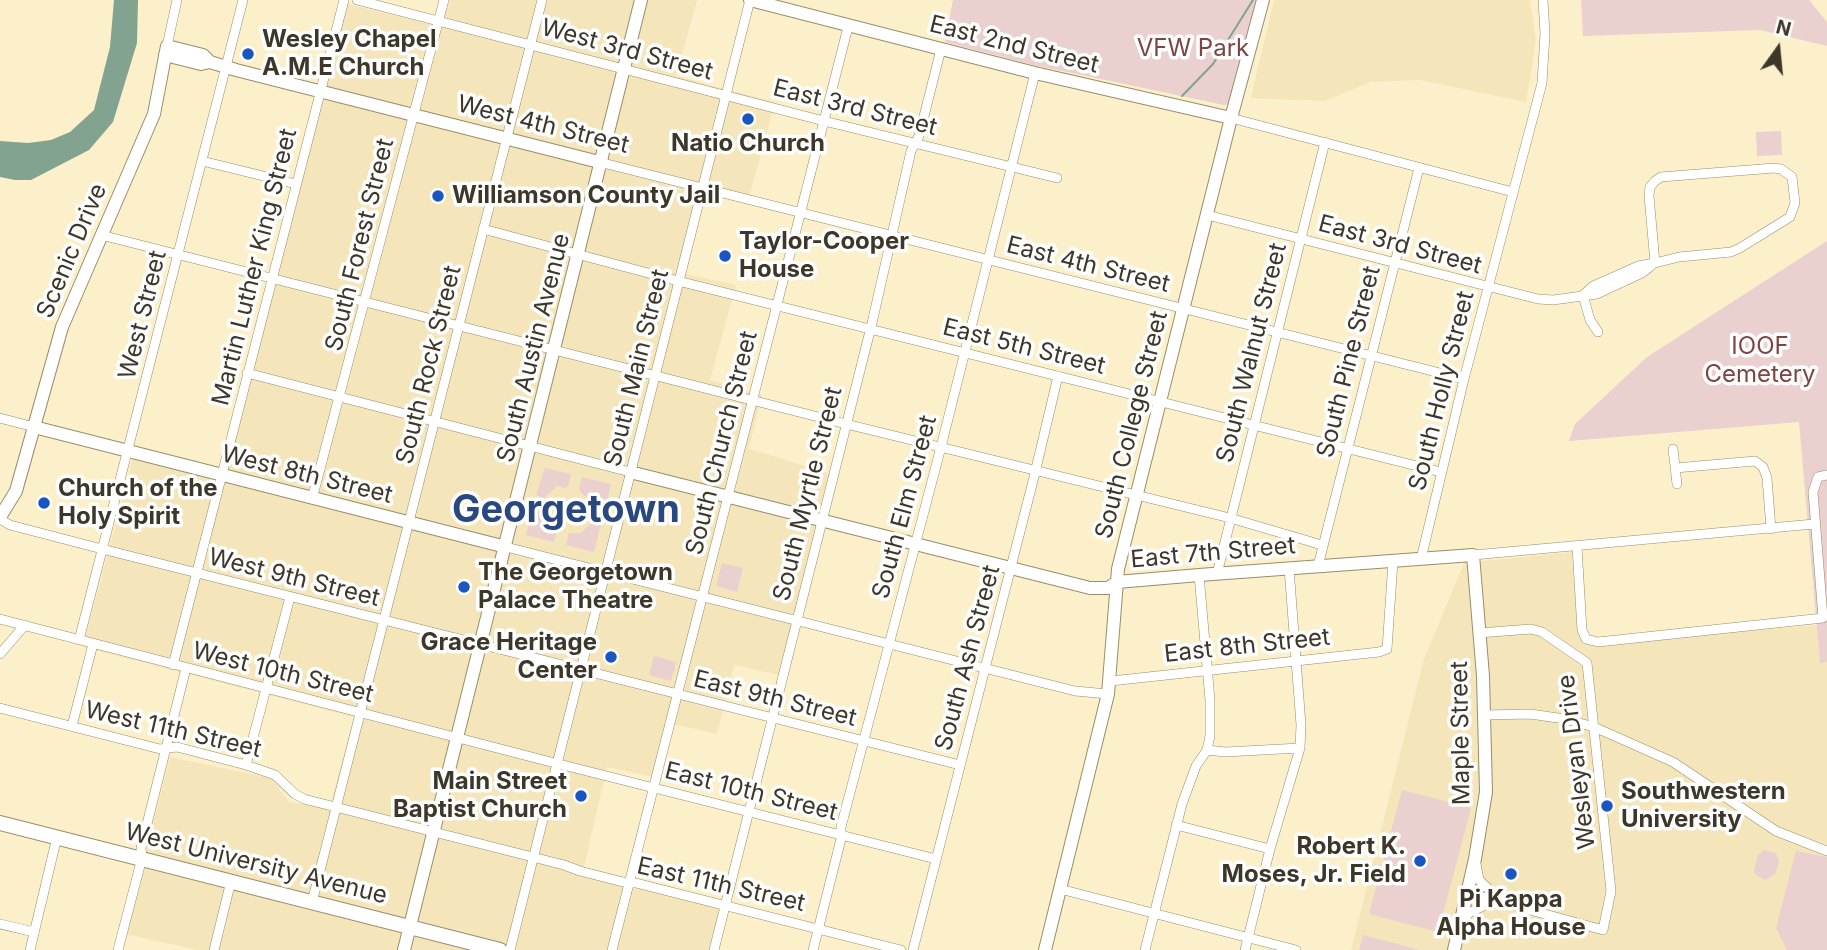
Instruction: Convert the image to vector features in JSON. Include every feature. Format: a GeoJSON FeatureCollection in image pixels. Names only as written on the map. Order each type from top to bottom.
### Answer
{"type":"FeatureCollection","features":[{"type":"Feature","properties":{"kind":"main road","name":"West University Avenue"},"geometry":{"type":"LineString","coordinates":[[0,823],[500,950]]}},
{"type":"Feature","properties":{"kind":"street","name":"Scenic Drive"},"geometry":{"type":"LineString","coordinates":[[0,518],[16,491],[62,327],[153,114],[177,0]]}},
{"type":"Feature","properties":{"kind":"street","name":"West Street"},"geometry":{"type":"LineString","coordinates":[[79,640],[243,0]]}},
{"type":"Feature","properties":{"kind":"street","name":"Martin Luther King Street"},"geometry":{"type":"LineString","coordinates":[[173,665],[344,0]]}},
{"type":"Feature","properties":{"kind":"street","name":"West 3rd Street"},"geometry":{"type":"LineString","coordinates":[[357,0],[726,96]]}},
{"type":"Feature","properties":{"kind":"street","name":"South Forest Street"},"geometry":{"type":"LineString","coordinates":[[313,499],[443,0]]}},
{"type":"Feature","properties":{"kind":"street","name":"South Rock Street"},"geometry":{"type":"LineString","coordinates":[[312,902],[542,0]]}},
{"type":"Feature","properties":{"kind":"street","name":"South Austin Avenue"},"geometry":{"type":"LineString","coordinates":[[404,950],[603,163],[641,0]]}},
{"type":"Feature","properties":{"kind":"street","name":"East 2nd Street"},"geometry":{"type":"LineString","coordinates":[[750,0],[1035,73],[1231,118],[1513,192]]}},
{"type":"Feature","properties":{"kind":"street","name":"South Main Street"},"geometry":{"type":"LineString","coordinates":[[510,950],[750,0]]}},
{"type":"Feature","properties":{"kind":"street","name":"South College Street"},"geometry":{"type":"LineString","coordinates":[[1045,950],[1110,687],[1118,569],[1263,0]]}},
{"type":"Feature","properties":{"kind":"street","name":"South Holly Street"},"geometry":{"type":"LineString","coordinates":[[1421,559],[1464,379],[1542,83],[1545,34],[1543,0]]}},
{"type":"Feature","properties":{"kind":"street","name":"South Church Street"},"geometry":{"type":"LineString","coordinates":[[612,950],[848,27]]}},
{"type":"Feature","properties":{"kind":"street","name":"South Myrtle Street"},"geometry":{"type":"LineString","coordinates":[[714,950],[870,329],[911,151],[919,136],[941,49]]}},
{"type":"Feature","properties":{"kind":"street","name":"West 4th Street"},"geometry":{"type":"LineString","coordinates":[[166,50],[201,64],[210,61],[702,187]]}},
{"type":"Feature","properties":{"kind":"street","name":"South Elm Street"},"geometry":{"type":"LineString","coordinates":[[813,950],[1035,73]]}},
{"type":"Feature","properties":{"kind":"street","name":"East 3rd Street"},"geometry":{"type":"LineString","coordinates":[[726,96],[1057,178]]}},
{"type":"Feature","properties":{"kind":"street","name":"South Walnut Street"},"geometry":{"type":"LineString","coordinates":[[1217,574],[1325,142]]}},
{"type":"Feature","properties":{"kind":"street"},"geometry":{"type":"LineString","coordinates":[[202,161],[296,184]]}},
{"type":"Feature","properties":{"kind":"street","name":"South Pine Street"},"geometry":{"type":"LineString","coordinates":[[1318,566],[1419,168]]}},
{"type":"Feature","properties":{"kind":"street","name":"East 3rd Street"},"geometry":{"type":"LineString","coordinates":[[1208,215],[1488,288],[1538,299],[1568,299],[1597,294],[1642,273],[1655,263],[1700,254],[1731,252],[1740,248],[1790,217],[1793,211],[1792,177],[1774,168],[1661,177],[1650,187],[1649,196],[1655,263]]}},
{"type":"Feature","properties":{"kind":"street","name":"East 4th Street"},"geometry":{"type":"LineString","coordinates":[[702,187],[1464,379]]}},
{"type":"Feature","properties":{"kind":"street","name":"East 5th Street"},"geometry":{"type":"LineString","coordinates":[[483,229],[678,281],[1441,472]]}},
{"type":"Feature","properties":{"kind":"street"},"geometry":{"type":"LineString","coordinates":[[101,236],[545,349],[556,349],[655,374],[846,425],[1230,519],[1322,545]]}},
{"type":"Feature","properties":{"kind":"street"},"geometry":{"type":"LineString","coordinates":[[1583,295],[1590,320],[1598,332]]}},
{"type":"Feature","properties":{"kind":"street"},"geometry":{"type":"LineString","coordinates":[[247,373],[630,472]]}},
{"type":"Feature","properties":{"kind":"street","name":"South Ash Street"},"geometry":{"type":"LineString","coordinates":[[913,950],[1058,376]]}},
{"type":"Feature","properties":{"kind":"street","name":"West 8th Street"},"geometry":{"type":"LineString","coordinates":[[0,418],[605,572]]}},
{"type":"Feature","properties":{"kind":"street"},"geometry":{"type":"LineString","coordinates":[[1673,449],[1677,484]]}},
{"type":"Feature","properties":{"kind":"street"},"geometry":{"type":"LineString","coordinates":[[1675,468],[1755,461],[1763,467],[1767,478],[1772,529]]}},
{"type":"Feature","properties":{"kind":"street","name":"East 7th Street"},"geometry":{"type":"LineString","coordinates":[[630,472],[1090,588],[1108,588],[1117,582],[1577,547],[1814,524]]}},
{"type":"Feature","properties":{"kind":"street"},"geometry":{"type":"LineString","coordinates":[[1577,547],[1582,629],[1586,639],[1598,642],[1823,618],[1814,524],[1814,486],[1818,477],[1827,475]]}},
{"type":"Feature","properties":{"kind":"street","name":"West 9th Street"},"geometry":{"type":"LineString","coordinates":[[0,518],[10,525],[102,549],[580,668]]}},
{"type":"Feature","properties":{"kind":"street","name":"Maple Street"},"geometry":{"type":"LineString","coordinates":[[1454,950],[1475,859],[1486,792],[1485,715],[1474,555]]}},
{"type":"Feature","properties":{"kind":"street","name":"East 8th Street"},"geometry":{"type":"LineString","coordinates":[[605,572],[1075,691],[1207,669],[1387,649],[1393,561]]}},
{"type":"Feature","properties":{"kind":"street"},"geometry":{"type":"LineString","coordinates":[[1245,950],[1270,849],[1300,748],[1301,725],[1289,569]]}},
{"type":"Feature","properties":{"kind":"street"},"geometry":{"type":"LineString","coordinates":[[1145,950],[1176,825],[1192,776],[1207,750],[1210,736],[1199,575]]}},
{"type":"Feature","properties":{"kind":"street"},"geometry":{"type":"LineString","coordinates":[[246,765],[290,597]]}},
{"type":"Feature","properties":{"kind":"street","name":"West 10th Street"},"geometry":{"type":"LineString","coordinates":[[0,619],[556,763]]}},
{"type":"Feature","properties":{"kind":"street"},"geometry":{"type":"LineString","coordinates":[[0,654],[24,625]]}},
{"type":"Feature","properties":{"kind":"street","name":"Wesleyan Drive"},"geometry":{"type":"LineString","coordinates":[[1479,633],[1531,629],[1542,632],[1587,663],[1611,891],[1603,930],[1505,902]]}},
{"type":"Feature","properties":{"kind":"street"},"geometry":{"type":"LineString","coordinates":[[72,726],[93,644]]}},
{"type":"Feature","properties":{"kind":"street"},"geometry":{"type":"LineString","coordinates":[[118,950],[186,668]]}},
{"type":"Feature","properties":{"kind":"street","name":"East 9th Street"},"geometry":{"type":"LineString","coordinates":[[580,668],[960,765]]}},
{"type":"Feature","properties":{"kind":"street","name":"West 11th Street"},"geometry":{"type":"LineString","coordinates":[[0,708],[166,749],[177,747],[246,765],[275,775],[304,799],[533,857]]}},
{"type":"Feature","properties":{"kind":"street"},"geometry":{"type":"LineString","coordinates":[[1485,715],[1530,714],[1566,719],[1594,727],[1673,762],[1776,831],[1827,851]]}},
{"type":"Feature","properties":{"kind":"street"},"geometry":{"type":"LineString","coordinates":[[1207,750],[1225,752],[1300,748]]}},
{"type":"Feature","properties":{"kind":"street","name":"East 10th Street"},"geometry":{"type":"LineString","coordinates":[[556,763],[936,859]]}},
{"type":"Feature","properties":{"kind":"street"},"geometry":{"type":"LineString","coordinates":[[1176,825],[1270,849]]}},
{"type":"Feature","properties":{"kind":"street"},"geometry":{"type":"LineString","coordinates":[[30,950],[57,837]]}},
{"type":"Feature","properties":{"kind":"street","name":"East 11th Street"},"geometry":{"type":"LineString","coordinates":[[533,857],[901,950]]}},
{"type":"Feature","properties":{"kind":"street"},"geometry":{"type":"LineString","coordinates":[[1475,859],[1477,873],[1483,885],[1505,902]]}},
{"type":"Feature","properties":{"kind":"street"},"geometry":{"type":"LineString","coordinates":[[214,950],[231,881]]}},
{"type":"Feature","properties":{"kind":"street"},"geometry":{"type":"LineString","coordinates":[[1060,889],[1296,950]]}},
{"type":"Feature","properties":{"kind":"street"},"geometry":{"type":"LineString","coordinates":[[1468,892],[1505,902]]}},
{"type":"Feature","properties":{"kind":"street"},"geometry":{"type":"LineString","coordinates":[[1460,924],[1469,913],[1485,905],[1505,902]]}},
{"type":"Feature","properties":{"kind":"street"},"geometry":{"type":"LineString","coordinates":[[0,924],[34,932]]}},
{"type":"Feature","properties":{"kind":"shaded area"},"geometry":{"type":"Polygon","coordinates":[[[114,0],[138,0],[137,43],[113,122],[89,150],[31,180],[0,177],[0,141],[28,143],[51,140],[70,132],[94,110],[110,47],[114,0]]]}},
{"type":"Feature","properties":{"kind":"shaded area"},"geometry":{"type":"Polygon","coordinates":[[[450,0],[697,0],[676,76],[775,102],[748,201],[700,189],[677,272],[736,285],[710,380],[762,395],[749,449],[829,473],[779,675],[734,665],[717,734],[668,723],[653,777],[607,767],[584,867],[723,900],[709,950],[198,950],[125,934],[170,757],[271,778],[289,802],[329,809],[354,717],[83,647],[133,458],[223,481],[347,4],[441,27],[450,0]]]}},
{"type":"Feature","properties":{"kind":"shaded area"},"geometry":{"type":"Polygon","coordinates":[[[1274,0],[1530,0],[1536,40],[1526,102],[1420,80],[1371,82],[1324,101],[1251,98],[1274,0]]]}},
{"type":"Feature","properties":{"kind":"shaded area","name":"Southwestern University"},"geometry":{"type":"Polygon","coordinates":[[[1572,552],[1578,635],[1586,644],[1817,625],[1820,663],[1827,662],[1827,950],[1351,950],[1424,659],[1464,563],[1572,552]]]}},
{"type":"Feature","properties":{"kind":"green space","name":"VFW Park"},"geometry":{"type":"Polygon","coordinates":[[[953,0],[1258,0],[1230,104],[1224,105],[1034,65],[945,42],[953,0]]]}},
{"type":"Feature","properties":{"kind":"green space"},"geometry":{"type":"Polygon","coordinates":[[[1581,0],[1809,0],[1827,22],[1827,46],[1760,30],[1583,36],[1581,0]]]}},
{"type":"Feature","properties":{"kind":"green space"},"geometry":{"type":"Polygon","coordinates":[[[1781,131],[1782,155],[1757,156],[1756,132],[1781,131]]]}},
{"type":"Feature","properties":{"kind":"green space","name":"IOOF Cemetery"},"geometry":{"type":"Polygon","coordinates":[[[1827,241],[1827,662],[1820,663],[1799,422],[1569,441],[1575,424],[1647,357],[1827,241]]]}},
{"type":"Feature","properties":{"kind":"green space"},"geometry":{"type":"Polygon","coordinates":[[[545,468],[571,474],[568,486],[557,486],[544,498],[536,495],[545,468]]]}},
{"type":"Feature","properties":{"kind":"green space"},"geometry":{"type":"Polygon","coordinates":[[[582,477],[611,484],[604,513],[597,511],[591,498],[583,495],[579,489],[582,477]]]}},
{"type":"Feature","properties":{"kind":"green space"},"geometry":{"type":"Polygon","coordinates":[[[534,507],[542,509],[545,519],[557,531],[554,542],[526,535],[534,507]]]}},
{"type":"Feature","properties":{"kind":"green space"},"geometry":{"type":"Polygon","coordinates":[[[593,521],[601,524],[594,552],[566,545],[569,533],[581,533],[593,521]]]}},
{"type":"Feature","properties":{"kind":"green space"},"geometry":{"type":"Polygon","coordinates":[[[722,563],[743,568],[737,592],[716,586],[722,563]]]}},
{"type":"Feature","properties":{"kind":"green space"},"geometry":{"type":"Polygon","coordinates":[[[654,656],[676,662],[671,681],[649,675],[654,656]]]}},
{"type":"Feature","properties":{"kind":"green space","name":"Robert K. Moses, Jr. Field"},"geometry":{"type":"Polygon","coordinates":[[[1402,790],[1471,808],[1438,932],[1369,914],[1402,790]]]}},
{"type":"Feature","properties":{"kind":"green space"},"geometry":{"type":"Polygon","coordinates":[[[1764,850],[1776,853],[1779,862],[1775,874],[1765,880],[1754,871],[1758,855],[1764,850]]]}},
{"type":"Feature","properties":{"kind":"green space"},"geometry":{"type":"Polygon","coordinates":[[[1796,851],[1827,857],[1827,950],[1787,950],[1776,928],[1796,851]]]}},
{"type":"Feature","properties":{"kind":"green space"},"geometry":{"type":"Polygon","coordinates":[[[1363,935],[1420,950],[1359,950],[1363,935]]]}},
{"type":"Feature","properties":{"kind":"waterway"},"geometry":{"type":"LineString","coordinates":[[1182,96],[1213,64],[1253,0]]}},
{"type":"Feature","properties":{"kind":"place","name":"Wesley Chapel A.M.E Church"},"geometry":{"type":"Point","coordinates":[248,54]}},
{"type":"Feature","properties":{"kind":"place","name":"Natio Church"},"geometry":{"type":"Point","coordinates":[748,119]}},
{"type":"Feature","properties":{"kind":"place","name":"Williamson County Jail"},"geometry":{"type":"Point","coordinates":[438,196]}},
{"type":"Feature","properties":{"kind":"place","name":"Taylor-Cooper House"},"geometry":{"type":"Point","coordinates":[725,256]}},
{"type":"Feature","properties":{"kind":"place","name":"Church of the Holy Spirit"},"geometry":{"type":"Point","coordinates":[44,503]}},
{"type":"Feature","properties":{"kind":"place","name":"The Georgetown Palace Theatre"},"geometry":{"type":"Point","coordinates":[464,587]}},
{"type":"Feature","properties":{"kind":"place","name":"Grace Heritage Center"},"geometry":{"type":"Point","coordinates":[611,657]}},
{"type":"Feature","properties":{"kind":"place","name":"Main Street Baptist Church"},"geometry":{"type":"Point","coordinates":[581,796]}},
{"type":"Feature","properties":{"kind":"place","name":"Southwestern University"},"geometry":{"type":"Point","coordinates":[1607,806]}},
{"type":"Feature","properties":{"kind":"place","name":"Robert K. Moses, Jr. Field"},"geometry":{"type":"Point","coordinates":[1420,861]}},
{"type":"Feature","properties":{"kind":"place","name":"Pi Kappa Alpha House"},"geometry":{"type":"Point","coordinates":[1511,874]}},
{"type":"Feature","properties":{"kind":"district","name":"Georgetown"},"geometry":{"type":"Point","coordinates":[566,511]}}]}
